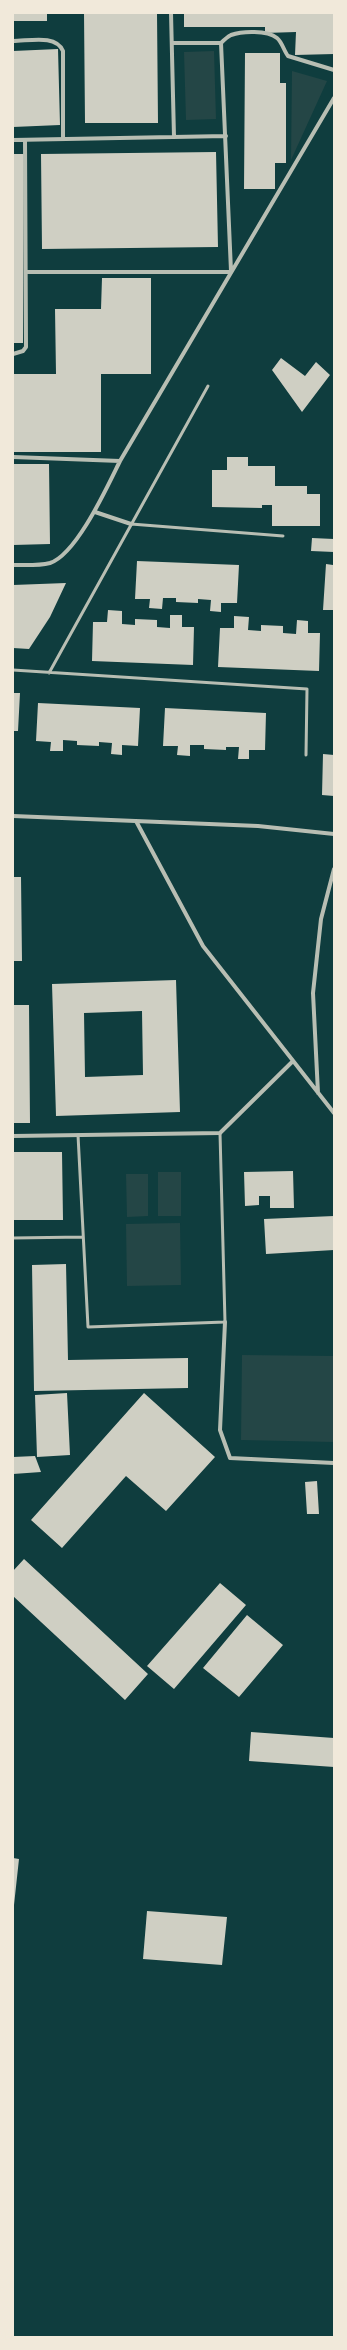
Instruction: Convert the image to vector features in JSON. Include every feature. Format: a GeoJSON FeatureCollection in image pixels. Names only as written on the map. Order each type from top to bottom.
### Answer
{"type":"FeatureCollection","features":[{"type":"Feature","properties":{"kind":"street"},"geometry":{"type":"LineString","coordinates":[[171,13],[174,136]]}},
{"type":"Feature","properties":{"kind":"street"},"geometry":{"type":"LineString","coordinates":[[172,43],[221,43],[229,36],[247,32],[270,35],[280,41],[288,56],[334,70]]}},
{"type":"Feature","properties":{"kind":"street"},"geometry":{"type":"LineString","coordinates":[[13,41],[54,40],[60,45],[63,51],[63,138]]}},
{"type":"Feature","properties":{"kind":"street"},"geometry":{"type":"LineString","coordinates":[[221,43],[231,272]]}},
{"type":"Feature","properties":{"kind":"street"},"geometry":{"type":"LineString","coordinates":[[13,565],[50,563],[59,558],[95,512],[120,460],[334,98]]}},
{"type":"Feature","properties":{"kind":"street"},"geometry":{"type":"LineString","coordinates":[[13,140],[226,136]]}},
{"type":"Feature","properties":{"kind":"street"},"geometry":{"type":"LineString","coordinates":[[13,354],[23,351],[26,346],[25,140]]}},
{"type":"Feature","properties":{"kind":"street"},"geometry":{"type":"LineString","coordinates":[[26,272],[231,272]]}},
{"type":"Feature","properties":{"kind":"street"},"geometry":{"type":"LineString","coordinates":[[13,457],[120,460]]}},
{"type":"Feature","properties":{"kind":"street"},"geometry":{"type":"LineString","coordinates":[[95,512],[131,524]]}},
{"type":"Feature","properties":{"kind":"street"},"geometry":{"type":"LineString","coordinates":[[13,816],[258,826],[334,834]]}},
{"type":"Feature","properties":{"kind":"street"},"geometry":{"type":"LineString","coordinates":[[136,821],[203,946],[334,1113]]}},
{"type":"Feature","properties":{"kind":"street"},"geometry":{"type":"LineString","coordinates":[[318,1093],[313,993],[321,919],[334,869]]}},
{"type":"Feature","properties":{"kind":"street"},"geometry":{"type":"LineString","coordinates":[[13,1136],[220,1132],[293,1061]]}},
{"type":"Feature","properties":{"kind":"street"},"geometry":{"type":"LineString","coordinates":[[225,1322],[220,1430],[230,1458],[334,1463]]}},
{"type":"Feature","properties":{"kind":"lane"},"geometry":{"type":"LineString","coordinates":[[49,673],[208,386]]}},
{"type":"Feature","properties":{"kind":"lane"},"geometry":{"type":"LineString","coordinates":[[131,524],[283,536]]}},
{"type":"Feature","properties":{"kind":"lane"},"geometry":{"type":"LineString","coordinates":[[13,670],[307,689],[306,755]]}},
{"type":"Feature","properties":{"kind":"lane"},"geometry":{"type":"LineString","coordinates":[[78,1135],[88,1326],[225,1322],[220,1132]]}},
{"type":"Feature","properties":{"kind":"lane"},"geometry":{"type":"LineString","coordinates":[[13,1238],[84,1237]]}},
{"type":"Feature","properties":{"kind":"shaded area"},"geometry":{"type":"Polygon","coordinates":[[[214,51],[216,119],[186,120],[184,52],[214,51]]]}},
{"type":"Feature","properties":{"kind":"shaded area"},"geometry":{"type":"Polygon","coordinates":[[[292,71],[327,81],[291,160],[292,71]]]}},
{"type":"Feature","properties":{"kind":"shaded area"},"geometry":{"type":"Polygon","coordinates":[[[158,1172],[181,1172],[181,1216],[158,1216],[158,1172]]]}},
{"type":"Feature","properties":{"kind":"shaded area"},"geometry":{"type":"Polygon","coordinates":[[[126,1174],[148,1174],[148,1216],[127,1217],[126,1174]]]}},
{"type":"Feature","properties":{"kind":"shaded area"},"geometry":{"type":"Polygon","coordinates":[[[180,1223],[181,1285],[127,1286],[126,1224],[180,1223]]]}},
{"type":"Feature","properties":{"kind":"shaded area"},"geometry":{"type":"Polygon","coordinates":[[[242,1355],[334,1356],[334,1442],[241,1440],[242,1355]]]}},
{"type":"Feature","properties":{"kind":"building"},"geometry":{"type":"Polygon","coordinates":[[[13,13],[47,13],[47,21],[13,21],[13,13]]]}},
{"type":"Feature","properties":{"kind":"building"},"geometry":{"type":"Polygon","coordinates":[[[84,13],[157,13],[158,123],[85,123],[84,13]]]}},
{"type":"Feature","properties":{"kind":"building"},"geometry":{"type":"Polygon","coordinates":[[[184,13],[334,13],[334,54],[295,55],[296,32],[265,33],[265,27],[184,27],[184,13]]]}},
{"type":"Feature","properties":{"kind":"building"},"geometry":{"type":"Polygon","coordinates":[[[58,49],[60,125],[13,127],[13,51],[58,49]]]}},
{"type":"Feature","properties":{"kind":"building"},"geometry":{"type":"Polygon","coordinates":[[[245,53],[280,53],[280,83],[286,83],[286,163],[275,163],[275,189],[244,189],[245,53]]]}},
{"type":"Feature","properties":{"kind":"building"},"geometry":{"type":"Polygon","coordinates":[[[216,152],[218,247],[42,249],[41,154],[216,152]]]}},
{"type":"Feature","properties":{"kind":"building"},"geometry":{"type":"Polygon","coordinates":[[[13,154],[24,154],[23,343],[13,343],[13,154]]]}},
{"type":"Feature","properties":{"kind":"building"},"geometry":{"type":"Polygon","coordinates":[[[102,278],[151,278],[151,374],[101,374],[101,452],[13,452],[13,374],[56,374],[55,309],[101,309],[102,278]]]}},
{"type":"Feature","properties":{"kind":"building"},"geometry":{"type":"Polygon","coordinates":[[[281,358],[305,376],[316,362],[330,375],[302,412],[272,370],[281,358]]]}},
{"type":"Feature","properties":{"kind":"building"},"geometry":{"type":"Polygon","coordinates":[[[227,457],[248,457],[248,466],[275,466],[275,486],[307,486],[307,494],[320,494],[320,526],[272,526],[272,505],[262,505],[262,508],[212,507],[212,470],[227,470],[227,457]]]}},
{"type":"Feature","properties":{"kind":"building"},"geometry":{"type":"Polygon","coordinates":[[[13,464],[49,464],[50,544],[13,545],[13,464]]]}},
{"type":"Feature","properties":{"kind":"building"},"geometry":{"type":"Polygon","coordinates":[[[312,538],[334,539],[334,552],[311,551],[312,538]]]}},
{"type":"Feature","properties":{"kind":"building"},"geometry":{"type":"Polygon","coordinates":[[[333,559],[334,610],[323,610],[326,564],[333,565],[333,559]]]}},
{"type":"Feature","properties":{"kind":"building"},"geometry":{"type":"Polygon","coordinates":[[[137,561],[239,565],[237,603],[221,603],[221,612],[210,611],[211,600],[198,599],[198,603],[176,602],[176,598],[163,598],[162,609],[149,608],[150,599],[135,599],[137,561]]]}},
{"type":"Feature","properties":{"kind":"building"},"geometry":{"type":"Polygon","coordinates":[[[66,583],[50,617],[29,649],[13,648],[13,585],[66,583]]]}},
{"type":"Feature","properties":{"kind":"building"},"geometry":{"type":"Polygon","coordinates":[[[108,610],[122,611],[122,624],[135,625],[135,619],[157,620],[157,627],[170,628],[170,615],[182,615],[182,627],[194,627],[193,665],[92,661],[93,622],[107,622],[108,610]]]}},
{"type":"Feature","properties":{"kind":"building"},"geometry":{"type":"Polygon","coordinates":[[[234,616],[249,617],[248,630],[261,631],[261,625],[283,626],[283,633],[296,634],[297,620],[308,621],[308,633],[320,633],[319,671],[218,667],[220,628],[234,628],[234,616]]]}},
{"type":"Feature","properties":{"kind":"building"},"geometry":{"type":"Polygon","coordinates":[[[13,693],[20,693],[18,731],[13,731],[13,693]]]}},
{"type":"Feature","properties":{"kind":"building"},"geometry":{"type":"Polygon","coordinates":[[[38,703],[140,708],[138,746],[122,745],[122,755],[111,754],[112,743],[99,742],[99,746],[77,745],[77,741],[63,740],[63,751],[50,751],[51,742],[36,741],[38,703]]]}},
{"type":"Feature","properties":{"kind":"building"},"geometry":{"type":"Polygon","coordinates":[[[165,708],[266,713],[265,750],[249,750],[249,759],[238,759],[239,747],[226,747],[226,750],[204,749],[204,745],[190,745],[190,756],[177,755],[178,746],[163,746],[165,708]]]}},
{"type":"Feature","properties":{"kind":"building"},"geometry":{"type":"Polygon","coordinates":[[[323,754],[334,755],[334,796],[322,795],[323,754]]]}},
{"type":"Feature","properties":{"kind":"building"},"geometry":{"type":"Polygon","coordinates":[[[13,877],[21,877],[22,961],[13,961],[13,877]]]}},
{"type":"Feature","properties":{"kind":"building"},"geometry":{"type":"Polygon","coordinates":[[[176,980],[180,1112],[56,1116],[52,984],[176,980]],[[142,1011],[84,1013],[85,1077],[143,1075],[142,1011]]]}},
{"type":"Feature","properties":{"kind":"building"},"geometry":{"type":"Polygon","coordinates":[[[13,1005],[29,1005],[30,1123],[13,1123],[13,1005]]]}},
{"type":"Feature","properties":{"kind":"building"},"geometry":{"type":"Polygon","coordinates":[[[13,1152],[62,1152],[63,1220],[13,1220],[13,1152]]]}},
{"type":"Feature","properties":{"kind":"building"},"geometry":{"type":"Polygon","coordinates":[[[293,1171],[294,1208],[270,1208],[270,1196],[259,1196],[259,1205],[245,1206],[244,1172],[293,1171]]]}},
{"type":"Feature","properties":{"kind":"building"},"geometry":{"type":"Polygon","coordinates":[[[334,1216],[334,1250],[266,1254],[264,1219],[334,1216]]]}},
{"type":"Feature","properties":{"kind":"building"},"geometry":{"type":"Polygon","coordinates":[[[66,1264],[68,1360],[188,1358],[188,1388],[34,1391],[32,1265],[66,1264]]]}},
{"type":"Feature","properties":{"kind":"building"},"geometry":{"type":"Polygon","coordinates":[[[67,1393],[70,1455],[37,1457],[35,1395],[67,1393]]]}},
{"type":"Feature","properties":{"kind":"building"},"geometry":{"type":"Polygon","coordinates":[[[144,1393],[215,1457],[166,1511],[126,1476],[62,1548],[31,1520],[144,1393]]]}},
{"type":"Feature","properties":{"kind":"building"},"geometry":{"type":"Polygon","coordinates":[[[35,1456],[41,1472],[13,1474],[13,1457],[35,1456]]]}},
{"type":"Feature","properties":{"kind":"building"},"geometry":{"type":"Polygon","coordinates":[[[317,1481],[319,1514],[307,1514],[305,1482],[317,1481]]]}},
{"type":"Feature","properties":{"kind":"building"},"geometry":{"type":"Polygon","coordinates":[[[24,1559],[148,1674],[125,1700],[13,1596],[13,1571],[24,1559]]]}},
{"type":"Feature","properties":{"kind":"building"},"geometry":{"type":"Polygon","coordinates":[[[220,1583],[246,1605],[174,1689],[147,1666],[220,1583]]]}},
{"type":"Feature","properties":{"kind":"building"},"geometry":{"type":"Polygon","coordinates":[[[247,1615],[283,1645],[239,1697],[203,1668],[247,1615]]]}},
{"type":"Feature","properties":{"kind":"building"},"geometry":{"type":"Polygon","coordinates":[[[251,1732],[334,1738],[334,1767],[249,1761],[251,1732]]]}},
{"type":"Feature","properties":{"kind":"building"},"geometry":{"type":"Polygon","coordinates":[[[13,1858],[19,1859],[14,1905],[13,1905],[13,1858]]]}},
{"type":"Feature","properties":{"kind":"building"},"geometry":{"type":"Polygon","coordinates":[[[147,1911],[227,1917],[222,1965],[143,1959],[147,1911]]]}}]}
